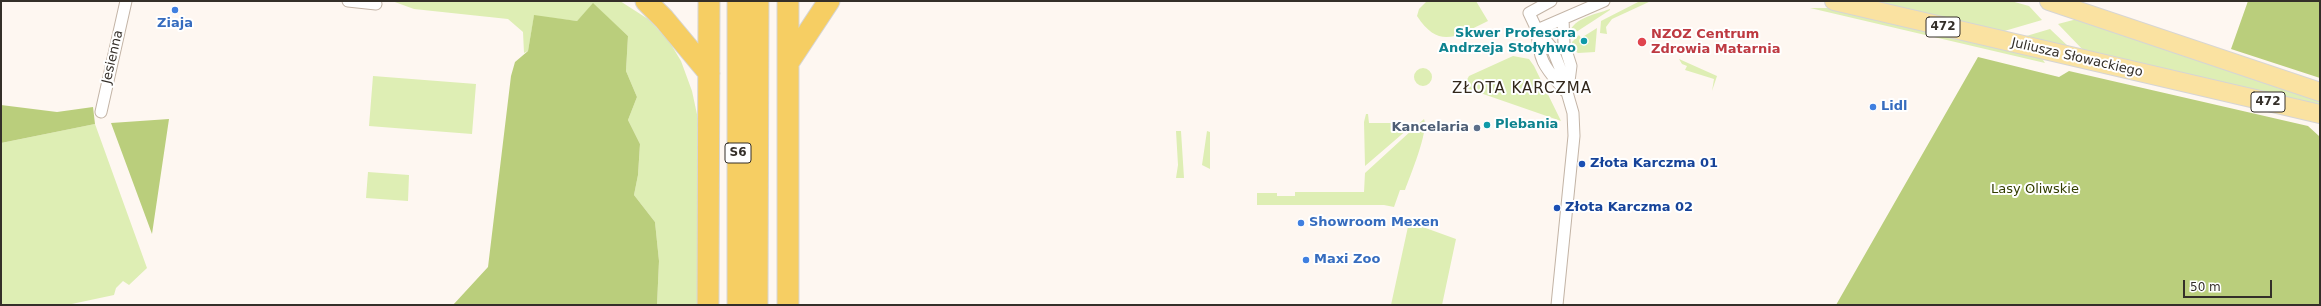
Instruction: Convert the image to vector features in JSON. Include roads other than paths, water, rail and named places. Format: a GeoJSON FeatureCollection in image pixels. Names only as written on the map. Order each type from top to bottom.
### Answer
{"type":"FeatureCollection","features":[{"type":"Feature","properties":{"kind":"highway"},"geometry":{"type":"LineString","coordinates":[[646,1],[664,19],[709,73]]}},
{"type":"Feature","properties":{"kind":"highway"},"geometry":{"type":"LineString","coordinates":[[708,305],[709,1]]}},
{"type":"Feature","properties":{"kind":"highway","name":"S6"},"geometry":{"type":"LineString","coordinates":[[738,1],[738,305]]}},
{"type":"Feature","properties":{"kind":"highway","name":"S6"},"geometry":{"type":"LineString","coordinates":[[757,305],[758,1]]}},
{"type":"Feature","properties":{"kind":"highway"},"geometry":{"type":"LineString","coordinates":[[788,1],[788,305]]}},
{"type":"Feature","properties":{"kind":"highway"},"geometry":{"type":"LineString","coordinates":[[788,63],[829,1]]}},
{"type":"Feature","properties":{"kind":"main road","name":"Juliusza Słowackiego"},"geometry":{"type":"LineString","coordinates":[[1834,1],[2320,114]]}},
{"type":"Feature","properties":{"kind":"main road","name":"472"},"geometry":{"type":"LineString","coordinates":[[2049,1],[2081,7],[2320,92]]}},
{"type":"Feature","properties":{"kind":"street","name":"Jesienna"},"geometry":{"type":"LineString","coordinates":[[101,112],[126,1]]}},
{"type":"Feature","properties":{"kind":"street"},"geometry":{"type":"LineString","coordinates":[[348,1],[376,4]]}},
{"type":"Feature","properties":{"kind":"street"},"geometry":{"type":"LineString","coordinates":[[1551,1],[1529,13],[1537,30],[1538,53],[1547,70],[1568,94]]}},
{"type":"Feature","properties":{"kind":"street"},"geometry":{"type":"LineString","coordinates":[[1537,30],[1604,1]]}},
{"type":"Feature","properties":{"kind":"street"},"geometry":{"type":"LineString","coordinates":[[1557,305],[1574,136],[1573,113],[1568,94],[1571,66],[1564,44],[1563,19]]}},
{"type":"Feature","properties":{"kind":"place","name":"Ziaja"},"geometry":{"type":"Point","coordinates":[175,10]}},
{"type":"Feature","properties":{"kind":"place","name":"Skwer Profesora Andrzeja Stołyhwo"},"geometry":{"type":"Point","coordinates":[1584,41]}},
{"type":"Feature","properties":{"kind":"place","name":"NZOZ Centrum Zdrowia Matarnia"},"geometry":{"type":"Point","coordinates":[1642,42]}},
{"type":"Feature","properties":{"kind":"place","name":"Lidl"},"geometry":{"type":"Point","coordinates":[1873,107]}},
{"type":"Feature","properties":{"kind":"place","name":"Plebania"},"geometry":{"type":"Point","coordinates":[1487,125]}},
{"type":"Feature","properties":{"kind":"place","name":"Kancelaria"},"geometry":{"type":"Point","coordinates":[1477,128]}},
{"type":"Feature","properties":{"kind":"place","name":"Złota Karczma 01"},"geometry":{"type":"Point","coordinates":[1582,164]}},
{"type":"Feature","properties":{"kind":"place","name":"Złota Karczma 02"},"geometry":{"type":"Point","coordinates":[1557,208]}},
{"type":"Feature","properties":{"kind":"place","name":"Showroom Mexen"},"geometry":{"type":"Point","coordinates":[1301,223]}},
{"type":"Feature","properties":{"kind":"place","name":"Maxi Zoo"},"geometry":{"type":"Point","coordinates":[1306,260]}},
{"type":"Feature","properties":{"kind":"district","name":"ZŁOTA KARCZMA"},"geometry":{"type":"Point","coordinates":[1522,89]}},
{"type":"Feature","properties":{"kind":"park label","name":"Lasy Oliwskie"},"geometry":{"type":"Point","coordinates":[2035,190]}}]}
